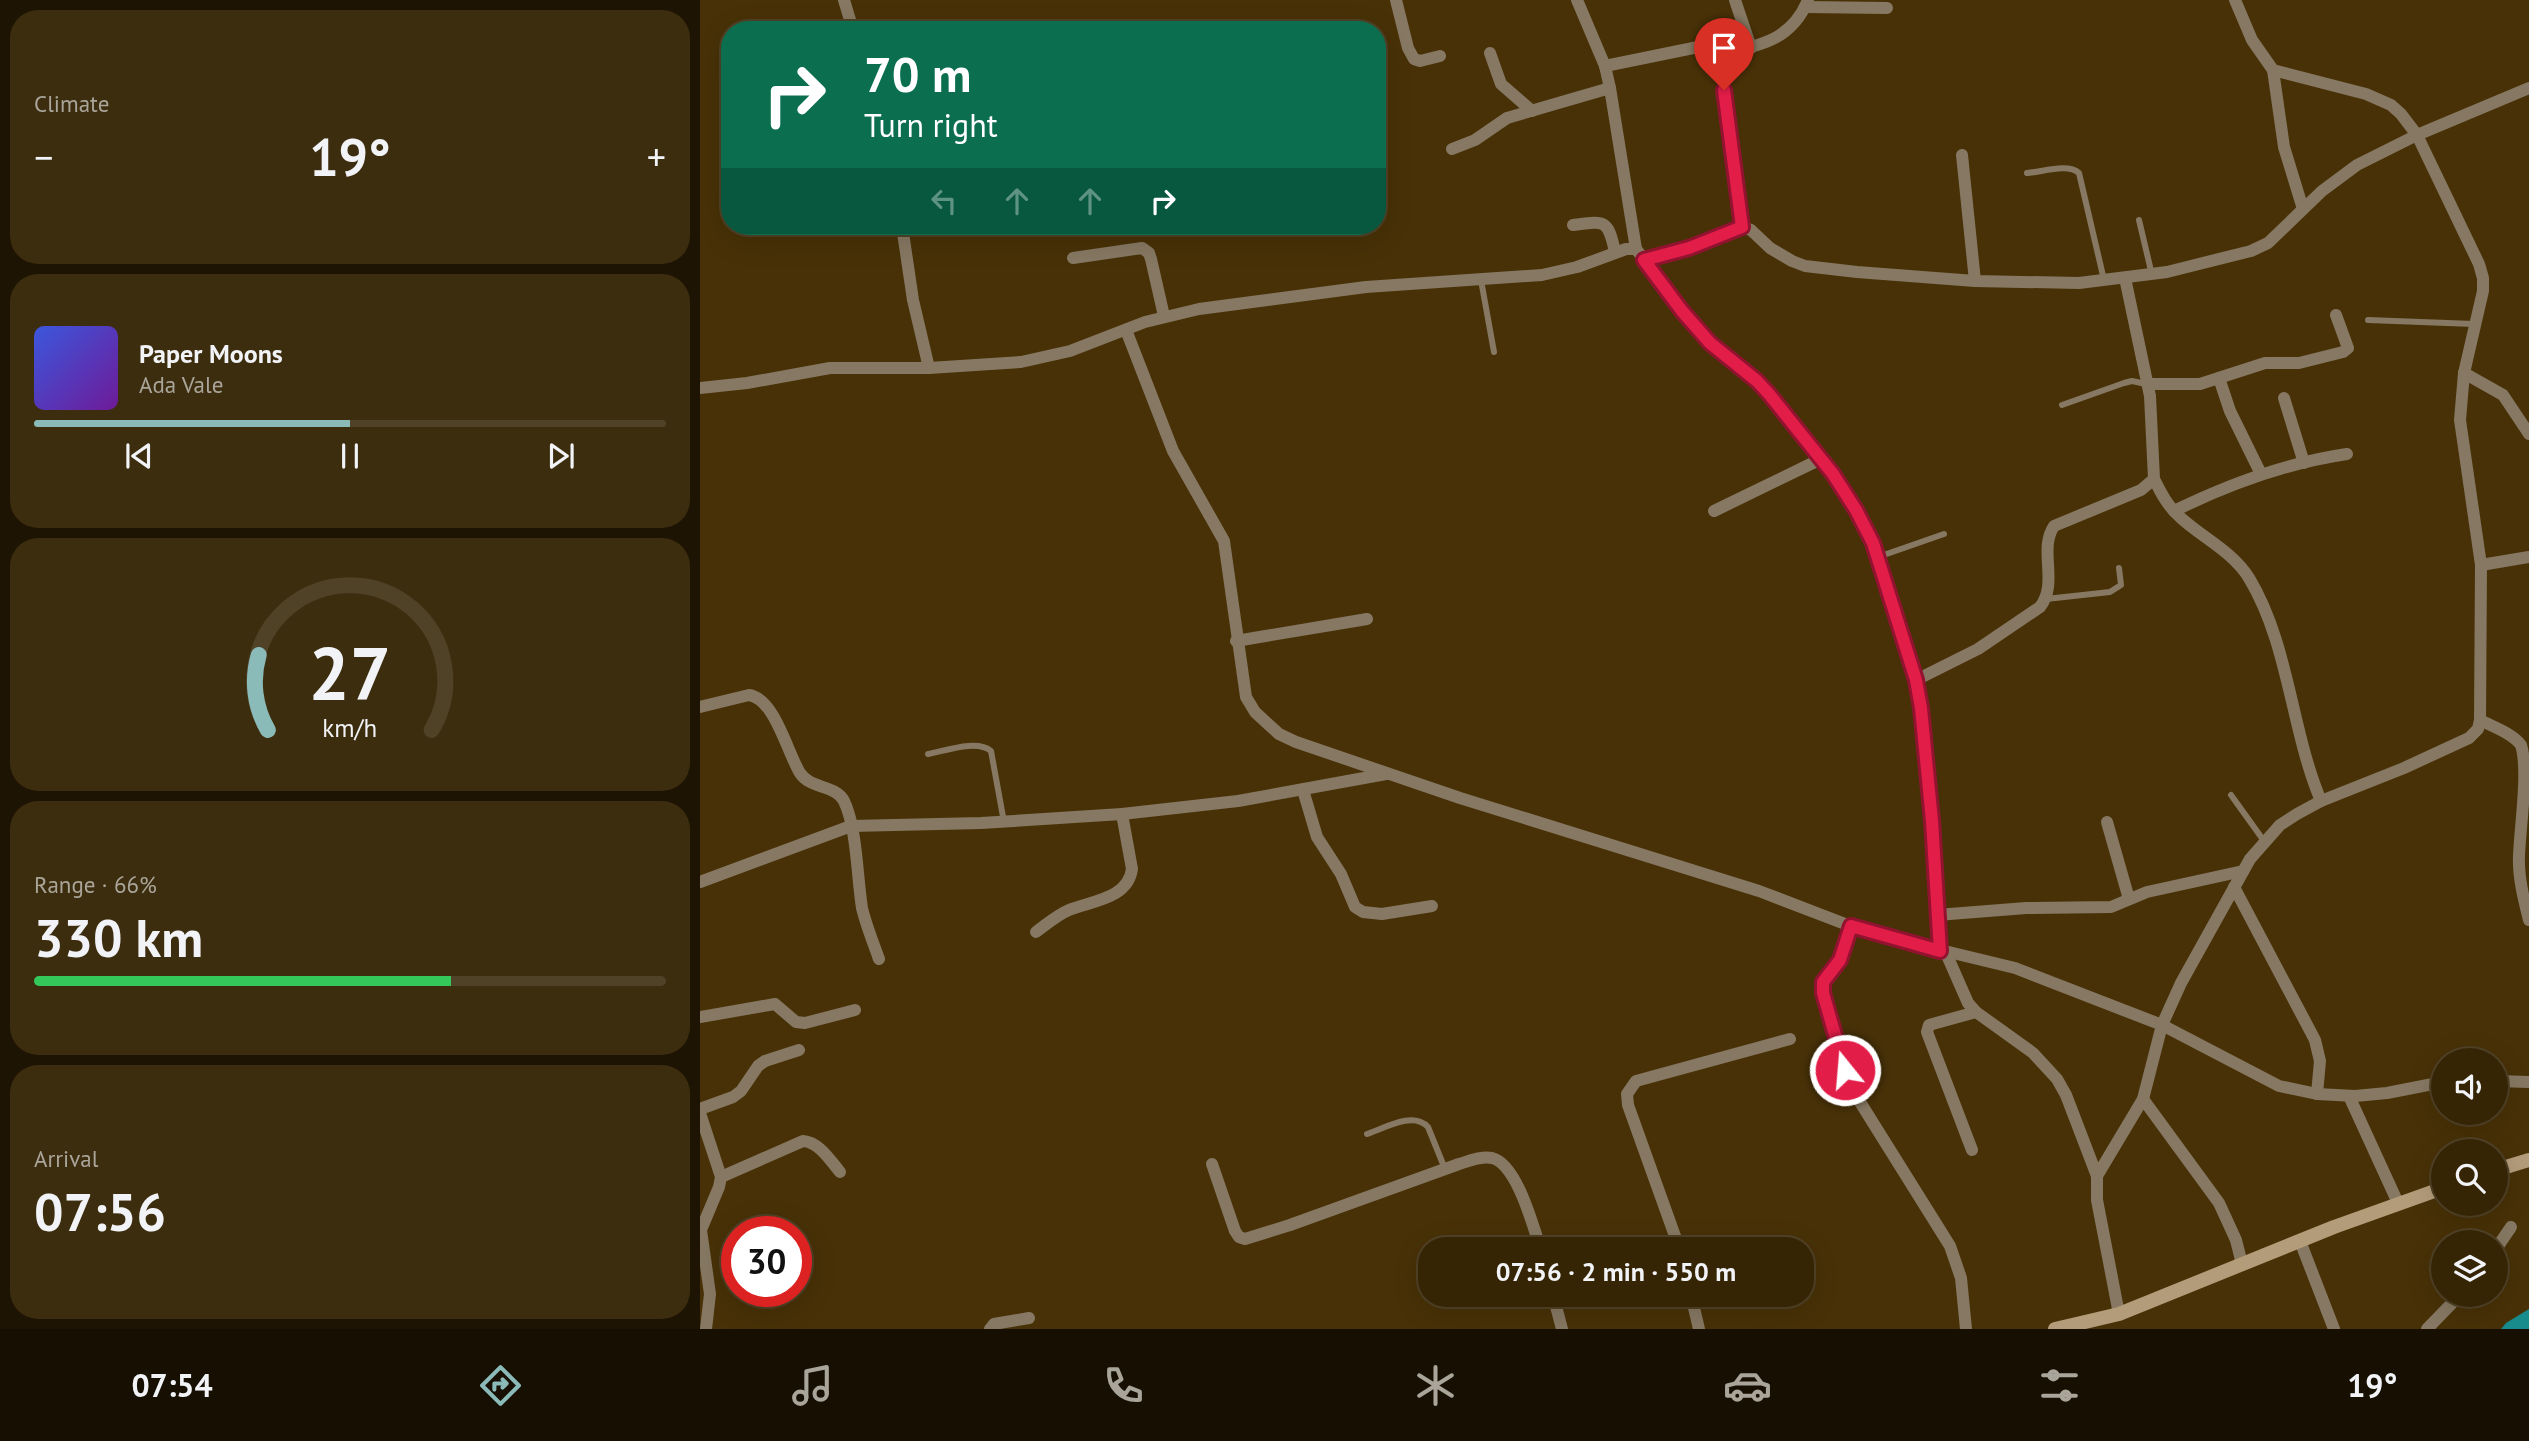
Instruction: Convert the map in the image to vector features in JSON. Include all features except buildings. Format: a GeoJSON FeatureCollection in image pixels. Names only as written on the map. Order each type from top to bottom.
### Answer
{"type":"FeatureCollection","features":[{"type":"Feature","properties":{"kind":"main road"},"geometry":{"type":"LineString","coordinates":[[2508,1166],[2529,1160]]}},
{"type":"Feature","properties":{"kind":"main road"},"geometry":{"type":"LineString","coordinates":[[2055,1329],[2110,1320],[2242,1264],[2431,1192]]}},
{"type":"Feature","properties":{"kind":"street"},"geometry":{"type":"LineString","coordinates":[[844,0],[850,21]]}},
{"type":"Feature","properties":{"kind":"street"},"geometry":{"type":"LineString","coordinates":[[1396,0],[1408,48],[1414,59],[1420,61],[1440,56]]}},
{"type":"Feature","properties":{"kind":"street"},"geometry":{"type":"LineString","coordinates":[[1577,0],[1605,66],[1636,249],[1703,336],[1757,381],[1821,458],[1856,510],[1878,557],[1916,680],[1932,821],[1937,915],[1943,952],[1961,990],[1976,1012],[2033,1054],[2057,1079],[2066,1095],[2097,1176],[2110,1320]]}},
{"type":"Feature","properties":{"kind":"street"},"geometry":{"type":"LineString","coordinates":[[1735,0],[1751,48]]}},
{"type":"Feature","properties":{"kind":"street"},"geometry":{"type":"LineString","coordinates":[[2235,0],[2252,40],[2273,70],[2284,147],[2303,209]]}},
{"type":"Feature","properties":{"kind":"street"},"geometry":{"type":"LineString","coordinates":[[1718,54],[1771,41],[1782,34],[1806,3],[1887,8]]}},
{"type":"Feature","properties":{"kind":"street"},"geometry":{"type":"LineString","coordinates":[[1605,66],[1703,46],[1713,48],[1722,66],[1742,227]]}},
{"type":"Feature","properties":{"kind":"street"},"geometry":{"type":"LineString","coordinates":[[1490,53],[1501,84],[1532,111]]}},
{"type":"Feature","properties":{"kind":"street"},"geometry":{"type":"LineString","coordinates":[[2097,1176],[2143,1099],[2162,1025],[2181,983],[2234,887],[2264,841],[2280,825],[2321,801],[2404,768],[2469,738],[2478,729],[2480,720],[2481,565],[2460,420],[2464,373],[2483,290],[2483,278],[2473,250],[2417,135],[2401,114],[2378,99],[2273,70]]}},
{"type":"Feature","properties":{"kind":"street"},"geometry":{"type":"LineString","coordinates":[[1452,149],[1475,140],[1507,118],[1610,88]]}},
{"type":"Feature","properties":{"kind":"street"},"geometry":{"type":"LineString","coordinates":[[1644,260],[1689,248],[1742,227],[1751,230],[1781,256],[1805,265],[1975,281],[2079,283],[2151,275],[2251,251],[2268,243],[2339,176],[2383,150],[2529,88]]}},
{"type":"Feature","properties":{"kind":"street"},"geometry":{"type":"LineString","coordinates":[[1962,155],[1975,281]]}},
{"type":"Feature","properties":{"kind":"street"},"geometry":{"type":"LineString","coordinates":[[1573,225],[1599,221],[1605,223],[1609,227],[1615,252]]}},
{"type":"Feature","properties":{"kind":"street"},"geometry":{"type":"LineString","coordinates":[[903,235],[913,300],[929,368]]}},
{"type":"Feature","properties":{"kind":"street"},"geometry":{"type":"LineString","coordinates":[[1073,258],[1142,248],[1149,253],[1151,259],[1164,316]]}},
{"type":"Feature","properties":{"kind":"street"},"geometry":{"type":"LineString","coordinates":[[700,388],[747,383],[830,368],[929,368],[1021,362],[1048,357],[1164,316],[1199,309],[1366,287],[1558,272],[1615,252],[1636,249]]}},
{"type":"Feature","properties":{"kind":"street"},"geometry":{"type":"LineString","coordinates":[[2125,278],[2148,384],[2154,478],[2174,511],[2233,559],[2257,593],[2289,685],[2305,760],[2321,801]]}},
{"type":"Feature","properties":{"kind":"street"},"geometry":{"type":"LineString","coordinates":[[2148,384],[2193,385],[2265,363],[2299,363],[2343,352],[2348,348],[2348,343],[2336,315]]}},
{"type":"Feature","properties":{"kind":"street"},"geometry":{"type":"LineString","coordinates":[[1126,330],[1173,450],[1224,541],[1246,697],[1255,712],[1279,734],[1387,774],[1759,891],[1851,926],[1943,952],[2015,968],[2162,1025],[2262,1079],[2288,1088],[2317,1094],[2349,1096],[2387,1093],[2431,1084]]}},
{"type":"Feature","properties":{"kind":"street"},"geometry":{"type":"LineString","coordinates":[[2464,373],[2503,395],[2529,434]]}},
{"type":"Feature","properties":{"kind":"street"},"geometry":{"type":"LineString","coordinates":[[2219,379],[2230,411],[2261,474]]}},
{"type":"Feature","properties":{"kind":"street"},"geometry":{"type":"LineString","coordinates":[[2284,398],[2304,463]]}},
{"type":"Feature","properties":{"kind":"street"},"geometry":{"type":"LineString","coordinates":[[2174,511],[2212,492],[2261,474],[2347,454]]}},
{"type":"Feature","properties":{"kind":"street"},"geometry":{"type":"LineString","coordinates":[[1714,511],[1821,458]]}},
{"type":"Feature","properties":{"kind":"street"},"geometry":{"type":"LineString","coordinates":[[1916,680],[1978,649],[2029,615],[2046,599],[2049,582],[2048,542],[2054,526],[2140,490],[2154,478]]}},
{"type":"Feature","properties":{"kind":"street"},"geometry":{"type":"LineString","coordinates":[[2481,565],[2529,557]]}},
{"type":"Feature","properties":{"kind":"street"},"geometry":{"type":"LineString","coordinates":[[1236,641],[1367,619]]}},
{"type":"Feature","properties":{"kind":"street"},"geometry":{"type":"LineString","coordinates":[[700,707],[749,695],[757,696],[764,701],[800,773],[810,783],[839,795],[844,800],[851,826],[862,906],[879,959]]}},
{"type":"Feature","properties":{"kind":"street"},"geometry":{"type":"LineString","coordinates":[[2480,720],[2520,744],[2526,757],[2526,795],[2519,858],[2529,920]]}},
{"type":"Feature","properties":{"kind":"street"},"geometry":{"type":"LineString","coordinates":[[700,882],[851,826],[1004,822],[1122,814],[1212,804],[1387,774]]}},
{"type":"Feature","properties":{"kind":"street"},"geometry":{"type":"LineString","coordinates":[[1303,790],[1317,837],[1341,874],[1355,907],[1363,912],[1381,914],[1432,906]]}},
{"type":"Feature","properties":{"kind":"street"},"geometry":{"type":"LineString","coordinates":[[1036,932],[1066,911],[1111,896],[1131,877],[1132,869],[1122,814]]}},
{"type":"Feature","properties":{"kind":"street"},"geometry":{"type":"LineString","coordinates":[[2107,822],[2129,899]]}},
{"type":"Feature","properties":{"kind":"street"},"geometry":{"type":"LineString","coordinates":[[1937,915],[2048,907],[2102,908],[2147,892],[2243,872]]}},
{"type":"Feature","properties":{"kind":"street"},"geometry":{"type":"LineString","coordinates":[[2234,887],[2315,1040],[2320,1061],[2317,1094]]}},
{"type":"Feature","properties":{"kind":"street"},"geometry":{"type":"LineString","coordinates":[[1851,926],[1840,960],[1823,982],[1829,1015],[1855,1094],[1951,1246],[1961,1278],[1966,1329]]}},
{"type":"Feature","properties":{"kind":"street"},"geometry":{"type":"LineString","coordinates":[[700,1017],[775,1004],[796,1022],[805,1023],[855,1010]]}},
{"type":"Feature","properties":{"kind":"street"},"geometry":{"type":"LineString","coordinates":[[1972,1150],[1927,1032],[1929,1025],[1936,1022],[1976,1012]]}},
{"type":"Feature","properties":{"kind":"street"},"geometry":{"type":"LineString","coordinates":[[1675,1237],[1628,1105],[1627,1094],[1630,1086],[1642,1078],[1790,1039]]}},
{"type":"Feature","properties":{"kind":"street"},"geometry":{"type":"LineString","coordinates":[[706,1329],[709,1283],[701,1230],[721,1177],[700,1111],[741,1091],[758,1066],[765,1061],[799,1050]]}},
{"type":"Feature","properties":{"kind":"street"},"geometry":{"type":"LineString","coordinates":[[2508,1081],[2529,1082]]}},
{"type":"Feature","properties":{"kind":"street"},"geometry":{"type":"LineString","coordinates":[[2349,1096],[2398,1203]]}},
{"type":"Feature","properties":{"kind":"street"},"geometry":{"type":"LineString","coordinates":[[2143,1099],[2219,1203],[2236,1240],[2242,1264]]}},
{"type":"Feature","properties":{"kind":"street"},"geometry":{"type":"LineString","coordinates":[[721,1177],[803,1140],[816,1145],[840,1172]]}},
{"type":"Feature","properties":{"kind":"street"},"geometry":{"type":"LineString","coordinates":[[1212,1164],[1235,1231],[1244,1239],[1445,1169],[1486,1157],[1495,1159],[1505,1164],[1513,1175],[1536,1237]]}},
{"type":"Feature","properties":{"kind":"street"},"geometry":{"type":"LineString","coordinates":[[2508,1231],[2511,1227]]}},
{"type":"Feature","properties":{"kind":"street"},"geometry":{"type":"LineString","coordinates":[[2300,1241],[2334,1329]]}},
{"type":"Feature","properties":{"kind":"street"},"geometry":{"type":"LineString","coordinates":[[1556,1307],[1562,1329]]}},
{"type":"Feature","properties":{"kind":"street"},"geometry":{"type":"LineString","coordinates":[[1694,1307],[1699,1329]]}},
{"type":"Feature","properties":{"kind":"street"},"geometry":{"type":"LineString","coordinates":[[2427,1329],[2448,1307]]}},
{"type":"Feature","properties":{"kind":"street"},"geometry":{"type":"LineString","coordinates":[[990,1329],[994,1324],[1029,1318]]}},
{"type":"Feature","properties":{"kind":"lane"},"geometry":{"type":"LineString","coordinates":[[2027,173],[2074,169],[2079,173],[2104,280]]}},
{"type":"Feature","properties":{"kind":"lane"},"geometry":{"type":"LineString","coordinates":[[2139,220],[2151,275]]}},
{"type":"Feature","properties":{"kind":"lane"},"geometry":{"type":"LineString","coordinates":[[1481,280],[1494,352]]}},
{"type":"Feature","properties":{"kind":"lane"},"geometry":{"type":"LineString","coordinates":[[2368,320],[2474,324]]}},
{"type":"Feature","properties":{"kind":"lane"},"geometry":{"type":"LineString","coordinates":[[2062,405],[2124,383],[2148,384]]}},
{"type":"Feature","properties":{"kind":"lane"},"geometry":{"type":"LineString","coordinates":[[1878,557],[1944,534]]}},
{"type":"Feature","properties":{"kind":"lane"},"geometry":{"type":"LineString","coordinates":[[2046,599],[2110,592],[2121,584],[2119,568]]}},
{"type":"Feature","properties":{"kind":"lane"},"geometry":{"type":"LineString","coordinates":[[928,754],[976,746],[986,747],[991,751],[1004,822]]}},
{"type":"Feature","properties":{"kind":"lane"},"geometry":{"type":"LineString","coordinates":[[2231,795],[2264,841]]}},
{"type":"Feature","properties":{"kind":"lane"},"geometry":{"type":"LineString","coordinates":[[1367,1134],[1405,1120],[1424,1123],[1445,1169]]}},
{"type":"Feature","properties":{"kind":"water"},"geometry":{"type":"Polygon","coordinates":[[[2529,1309],[2529,1329],[2501,1329],[2506,1323],[2529,1309]]]}},
{"type":"Feature","properties":{"kind":"route"},"geometry":{"type":"LineString","coordinates":[[1724,90],[1742,227],[1689,248],[1644,260],[1696,329],[1757,381],[1843,487],[1866,528],[1885,576],[1916,680],[1921,708],[1932,821],[1940,951],[1851,926],[1840,960],[1823,982],[1823,993],[1845,1070]]}}]}
